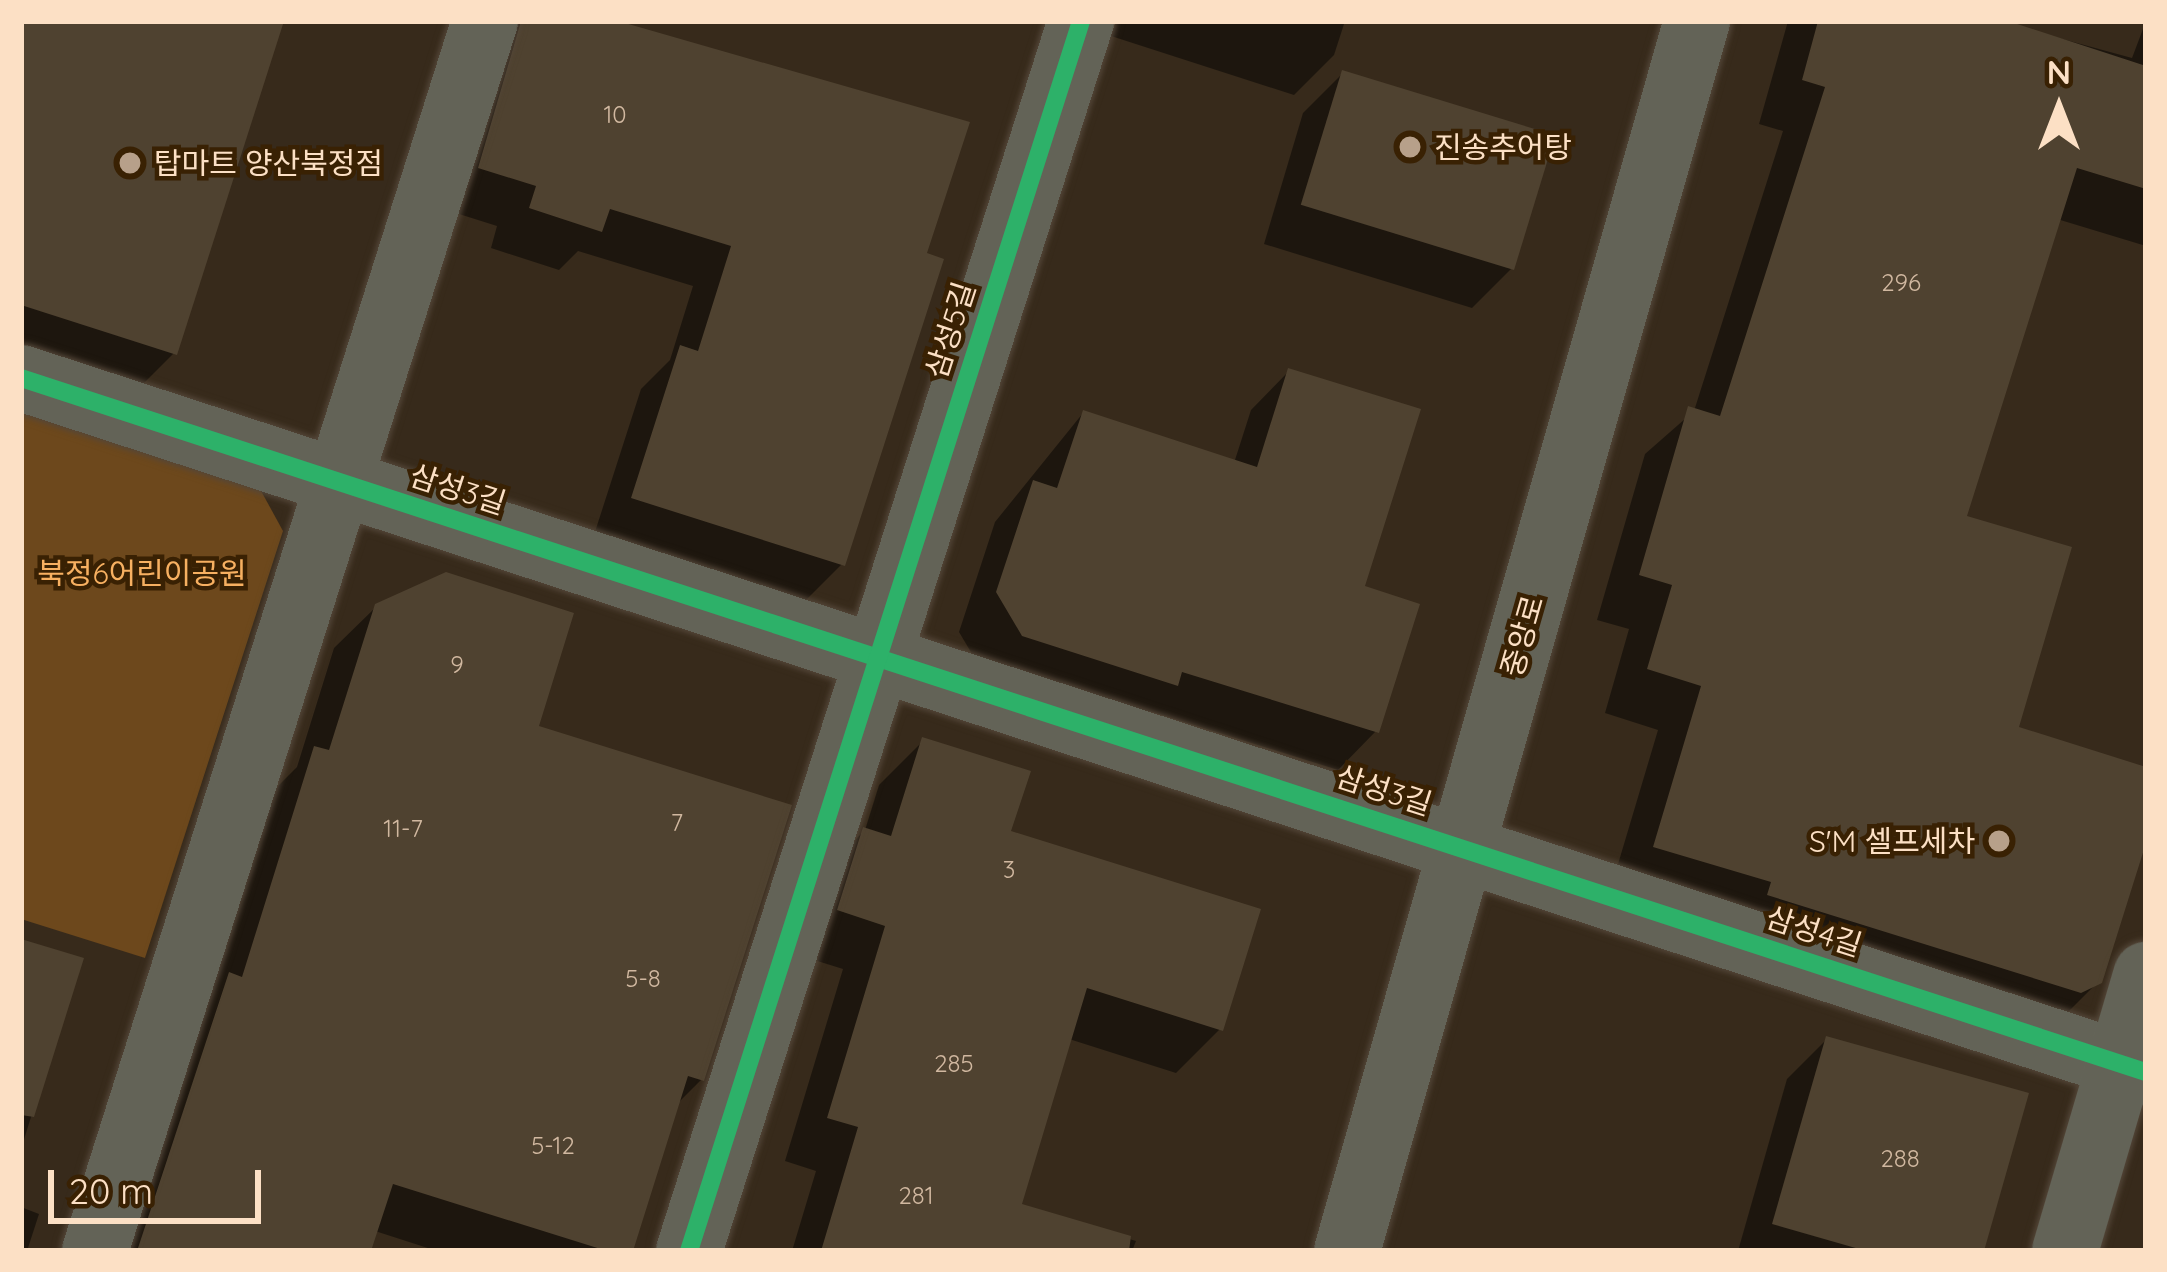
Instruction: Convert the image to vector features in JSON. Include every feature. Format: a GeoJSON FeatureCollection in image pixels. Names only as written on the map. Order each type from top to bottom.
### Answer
{"type":"FeatureCollection","features":[{"type":"Feature","properties":{"kind":"street"},"geometry":{"type":"LineString","coordinates":[[95,1251],[484,21]]}},
{"type":"Feature","properties":{"kind":"street","name":"삼성5길"},"geometry":{"type":"LineString","coordinates":[[877,656],[1081,21]]}},
{"type":"Feature","properties":{"kind":"street","name":"중앙로"},"geometry":{"type":"LineString","coordinates":[[1347,1251],[1697,21]]}},
{"type":"Feature","properties":{"kind":"street","name":"삼성3길"},"geometry":{"type":"LineString","coordinates":[[21,378],[1462,847]]}},
{"type":"Feature","properties":{"kind":"street"},"geometry":{"type":"LineString","coordinates":[[689,1251],[877,656]]}},
{"type":"Feature","properties":{"kind":"street","name":"삼성4길"},"geometry":{"type":"LineString","coordinates":[[1462,847],[2133,1068]]}},
{"type":"Feature","properties":{"kind":"street"},"geometry":{"type":"LineString","coordinates":[[2065,1251],[2133,1068],[2146,975]]}},
{"type":"Feature","properties":{"kind":"green space","name":"북정6어린이공원"},"geometry":{"type":"Polygon","coordinates":[[[21,402],[254,478],[283,531],[145,958],[21,919],[21,402]]]}},
{"type":"Feature","properties":{"kind":"building","name":"탑마트 양산북정점"},"geometry":{"type":"Polygon","coordinates":[[[21,21],[284,21],[177,355],[21,305],[21,21]]]}},
{"type":"Feature","properties":{"kind":"building"},"geometry":{"type":"Polygon","coordinates":[[[521,21],[618,21],[970,122],[927,253],[944,259],[845,566],[631,498],[680,345],[698,351],[731,246],[610,209],[602,232],[529,208],[536,186],[478,168],[521,21]]]}},
{"type":"Feature","properties":{"kind":"building"},"geometry":{"type":"Polygon","coordinates":[[[1818,21],[2008,21],[2146,66],[2146,189],[2077,168],[1967,516],[2072,547],[2019,727],[2146,767],[2146,843],[2102,983],[2081,993],[1767,895],[1771,882],[1653,847],[1701,686],[1647,669],[1672,585],[1639,575],[1688,406],[1720,416],[1825,87],[1802,80],[1818,21]]]}},
{"type":"Feature","properties":{"kind":"building"},"geometry":{"type":"Polygon","coordinates":[[[1342,70],[1555,135],[1514,270],[1301,205],[1342,70]]]}},
{"type":"Feature","properties":{"kind":"building"},"geometry":{"type":"Polygon","coordinates":[[[1288,368],[1421,409],[1365,586],[1420,604],[1379,733],[1182,672],[1178,686],[1022,636],[996,592],[1033,480],[1057,488],[1083,410],[1257,467],[1288,368]]]}},
{"type":"Feature","properties":{"kind":"building"},"geometry":{"type":"Polygon","coordinates":[[[446,572],[574,613],[539,726],[792,805],[704,1081],[688,1076],[633,1251],[607,1251],[393,1184],[371,1251],[137,1251],[229,972],[242,977],[314,746],[329,750],[375,604],[446,572]]]}},
{"type":"Feature","properties":{"kind":"building"},"geometry":{"type":"Polygon","coordinates":[[[922,737],[1031,771],[1011,831],[1261,909],[1223,1031],[1087,988],[1022,1204],[1131,1236],[1129,1251],[821,1251],[858,1127],[827,1118],[885,926],[837,910],[863,827],[891,836],[922,737]]]}},
{"type":"Feature","properties":{"kind":"building"},"geometry":{"type":"Polygon","coordinates":[[[21,939],[84,958],[34,1117],[21,1115],[21,939]]]}},
{"type":"Feature","properties":{"kind":"building"},"geometry":{"type":"Polygon","coordinates":[[[1826,1036],[2029,1093],[1984,1251],[1866,1251],[1772,1224],[1826,1036]]]}},
{"type":"Feature","properties":{"kind":"cycle path"},"geometry":{"type":"LineString","coordinates":[[689,1251],[1081,21]]}},
{"type":"Feature","properties":{"kind":"cycle path"},"geometry":{"type":"LineString","coordinates":[[21,378],[2146,1072]]}},
{"type":"Feature","properties":{"kind":"place","name":"진송추어탕"},"geometry":{"type":"Point","coordinates":[1410,147]}},
{"type":"Feature","properties":{"kind":"place","name":"탑마트 양산북정점"},"geometry":{"type":"Point","coordinates":[130,163]}},
{"type":"Feature","properties":{"kind":"place","name":"S'M 셀프세차"},"geometry":{"type":"Point","coordinates":[1999,841]}}]}
